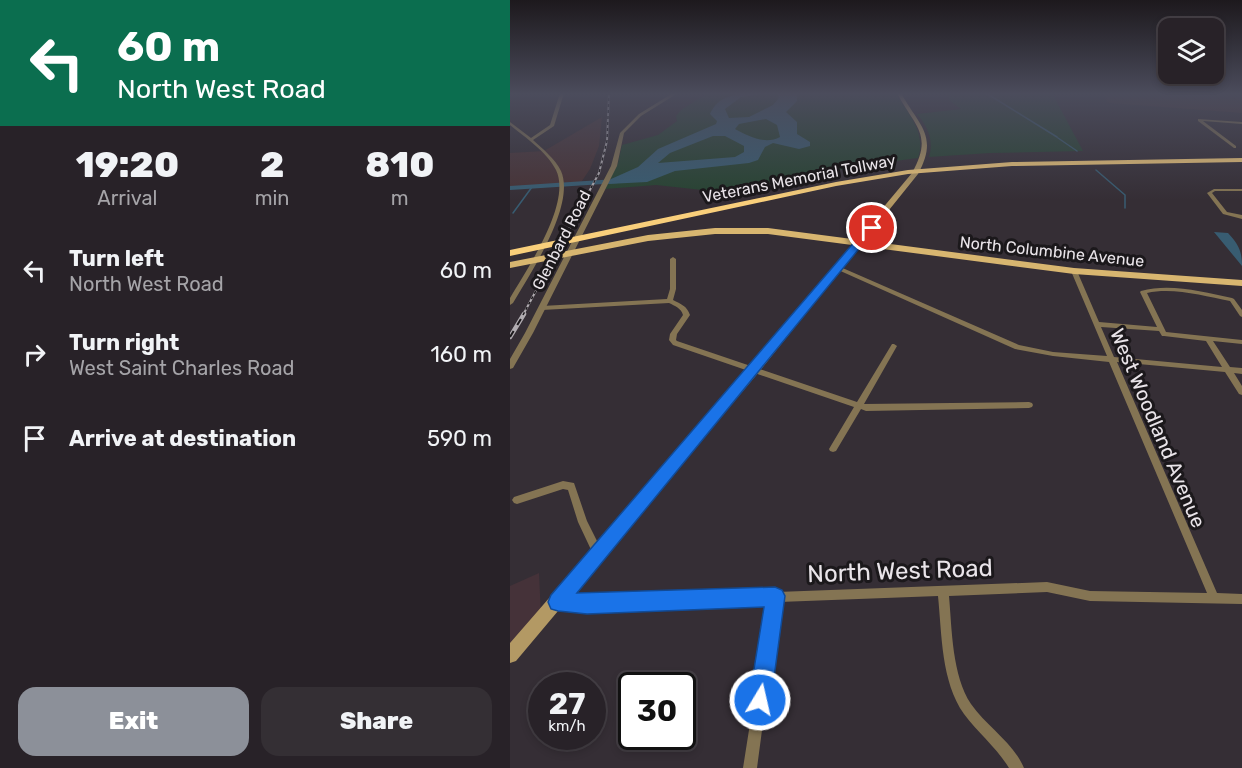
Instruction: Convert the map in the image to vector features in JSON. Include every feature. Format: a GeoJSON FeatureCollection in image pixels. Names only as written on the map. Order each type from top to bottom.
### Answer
{"type":"FeatureCollection","features":[{"type":"Feature","properties":{"kind":"highway","name":"Veterans Memorial Tollway"},"geometry":{"type":"LineString","coordinates":[[510,246],[831,179],[910,167],[978,161],[1242,158]]}},
{"type":"Feature","properties":{"kind":"highway","name":"Veterans Memorial Tollway"},"geometry":{"type":"LineString","coordinates":[[510,253],[836,184],[908,172],[983,165],[1242,158]]}},
{"type":"Feature","properties":{"kind":"main road"},"geometry":{"type":"LineString","coordinates":[[510,655],[599,554],[912,178],[924,158],[926,143],[921,129]]}},
{"type":"Feature","properties":{"kind":"main road","name":"North Columbine Avenue"},"geometry":{"type":"LineString","coordinates":[[510,265],[627,241],[715,231],[768,231],[1074,271],[1242,283]]}},
{"type":"Feature","properties":{"kind":"street"},"geometry":{"type":"LineString","coordinates":[[510,303],[550,232],[558,211],[561,184],[560,174],[531,140],[517,129]]}},
{"type":"Feature","properties":{"kind":"street"},"geometry":{"type":"LineString","coordinates":[[531,140],[548,129]]}},
{"type":"Feature","properties":{"kind":"street","name":"Glenbard Road"},"geometry":{"type":"LineString","coordinates":[[510,366],[542,308],[618,156],[620,138],[624,129]]}},
{"type":"Feature","properties":{"kind":"street"},"geometry":{"type":"LineString","coordinates":[[1211,129],[1235,147]]}},
{"type":"Feature","properties":{"kind":"street"},"geometry":{"type":"LineString","coordinates":[[1242,190],[1209,192],[1209,195],[1227,214],[1242,217]]}},
{"type":"Feature","properties":{"kind":"street"},"geometry":{"type":"LineString","coordinates":[[670,301],[673,289],[672,259]]}},
{"type":"Feature","properties":{"kind":"street"},"geometry":{"type":"LineString","coordinates":[[838,268],[1010,345],[1042,353],[1242,371]]}},
{"type":"Feature","properties":{"kind":"street","name":"West Woodland Avenue"},"geometry":{"type":"LineString","coordinates":[[1074,271],[1214,598]]}},
{"type":"Feature","properties":{"kind":"street"},"geometry":{"type":"LineString","coordinates":[[1242,315],[1232,300],[1150,289],[1143,292],[1164,334],[1242,342]]}},
{"type":"Feature","properties":{"kind":"street"},"geometry":{"type":"LineString","coordinates":[[542,308],[670,301],[682,307],[686,312],[685,320],[673,334],[672,340],[675,343],[858,406],[876,409],[1029,405]]}},
{"type":"Feature","properties":{"kind":"street"},"geometry":{"type":"LineString","coordinates":[[1096,324],[1161,329]]}},
{"type":"Feature","properties":{"kind":"street"},"geometry":{"type":"LineString","coordinates":[[1208,339],[1242,392]]}},
{"type":"Feature","properties":{"kind":"street"},"geometry":{"type":"LineString","coordinates":[[833,449],[894,346]]}},
{"type":"Feature","properties":{"kind":"street"},"geometry":{"type":"LineString","coordinates":[[517,500],[563,485],[571,486],[599,554]]}},
{"type":"Feature","properties":{"kind":"street","name":"North West Road"},"geometry":{"type":"LineString","coordinates":[[558,602],[587,604],[1047,587],[1090,596],[1242,599]]}},
{"type":"Feature","properties":{"kind":"street"},"geometry":{"type":"LineString","coordinates":[[943,591],[953,672],[960,696],[1017,768]]}},
{"type":"Feature","properties":{"kind":"street"},"geometry":{"type":"LineString","coordinates":[[750,768],[775,596]]}},
{"type":"Feature","properties":{"kind":"shaded area"},"geometry":{"type":"Polygon","coordinates":[[[582,129],[601,129],[599,146],[590,169],[580,184],[510,188],[510,153],[544,151],[582,129]]]}},
{"type":"Feature","properties":{"kind":"shaded area"},"geometry":{"type":"Polygon","coordinates":[[[539,573],[541,616],[510,650],[510,586],[539,573]]]}},
{"type":"Feature","properties":{"kind":"green space"},"geometry":{"type":"Polygon","coordinates":[[[666,129],[917,129],[920,149],[918,158],[865,165],[721,192],[656,185],[605,189],[618,163],[622,145],[658,135],[666,129]]]}},
{"type":"Feature","properties":{"kind":"green space"},"geometry":{"type":"Polygon","coordinates":[[[926,129],[1071,129],[1083,151],[929,157],[931,145],[926,129]]]}},
{"type":"Feature","properties":{"kind":"water"},"geometry":{"type":"Polygon","coordinates":[[[705,129],[735,129],[751,137],[768,140],[780,137],[778,129],[797,129],[797,134],[810,142],[810,146],[799,149],[773,143],[765,147],[758,160],[749,163],[675,171],[647,182],[608,184],[611,179],[638,167],[658,149],[705,129]],[[713,136],[670,153],[658,163],[735,157],[744,152],[744,146],[725,136],[713,136]]]}},
{"type":"Feature","properties":{"kind":"water"},"geometry":{"type":"Polygon","coordinates":[[[1214,232],[1228,233],[1240,251],[1242,266],[1214,232]]]}},
{"type":"Feature","properties":{"kind":"waterway"},"geometry":{"type":"LineString","coordinates":[[1044,129],[1057,137]]}},
{"type":"Feature","properties":{"kind":"waterway"},"geometry":{"type":"LineString","coordinates":[[1058,138],[1077,151]]}},
{"type":"Feature","properties":{"kind":"waterway"},"geometry":{"type":"LineString","coordinates":[[1096,170],[1125,195],[1125,208]]}},
{"type":"Feature","properties":{"kind":"waterway"},"geometry":{"type":"LineString","coordinates":[[510,188],[616,181]]}},
{"type":"Feature","properties":{"kind":"waterway"},"geometry":{"type":"LineString","coordinates":[[513,213],[532,187]]}},
{"type":"Feature","properties":{"kind":"railway"},"geometry":{"type":"LineString","coordinates":[[523,315],[599,173],[607,141],[608,129]]}},
{"type":"Feature","properties":{"kind":"railway"},"geometry":{"type":"LineString","coordinates":[[510,337],[524,314]]}},
{"type":"Feature","properties":{"kind":"route"},"geometry":{"type":"LineString","coordinates":[[760,700],[775,596],[587,604],[558,602],[872,228]]}}]}
